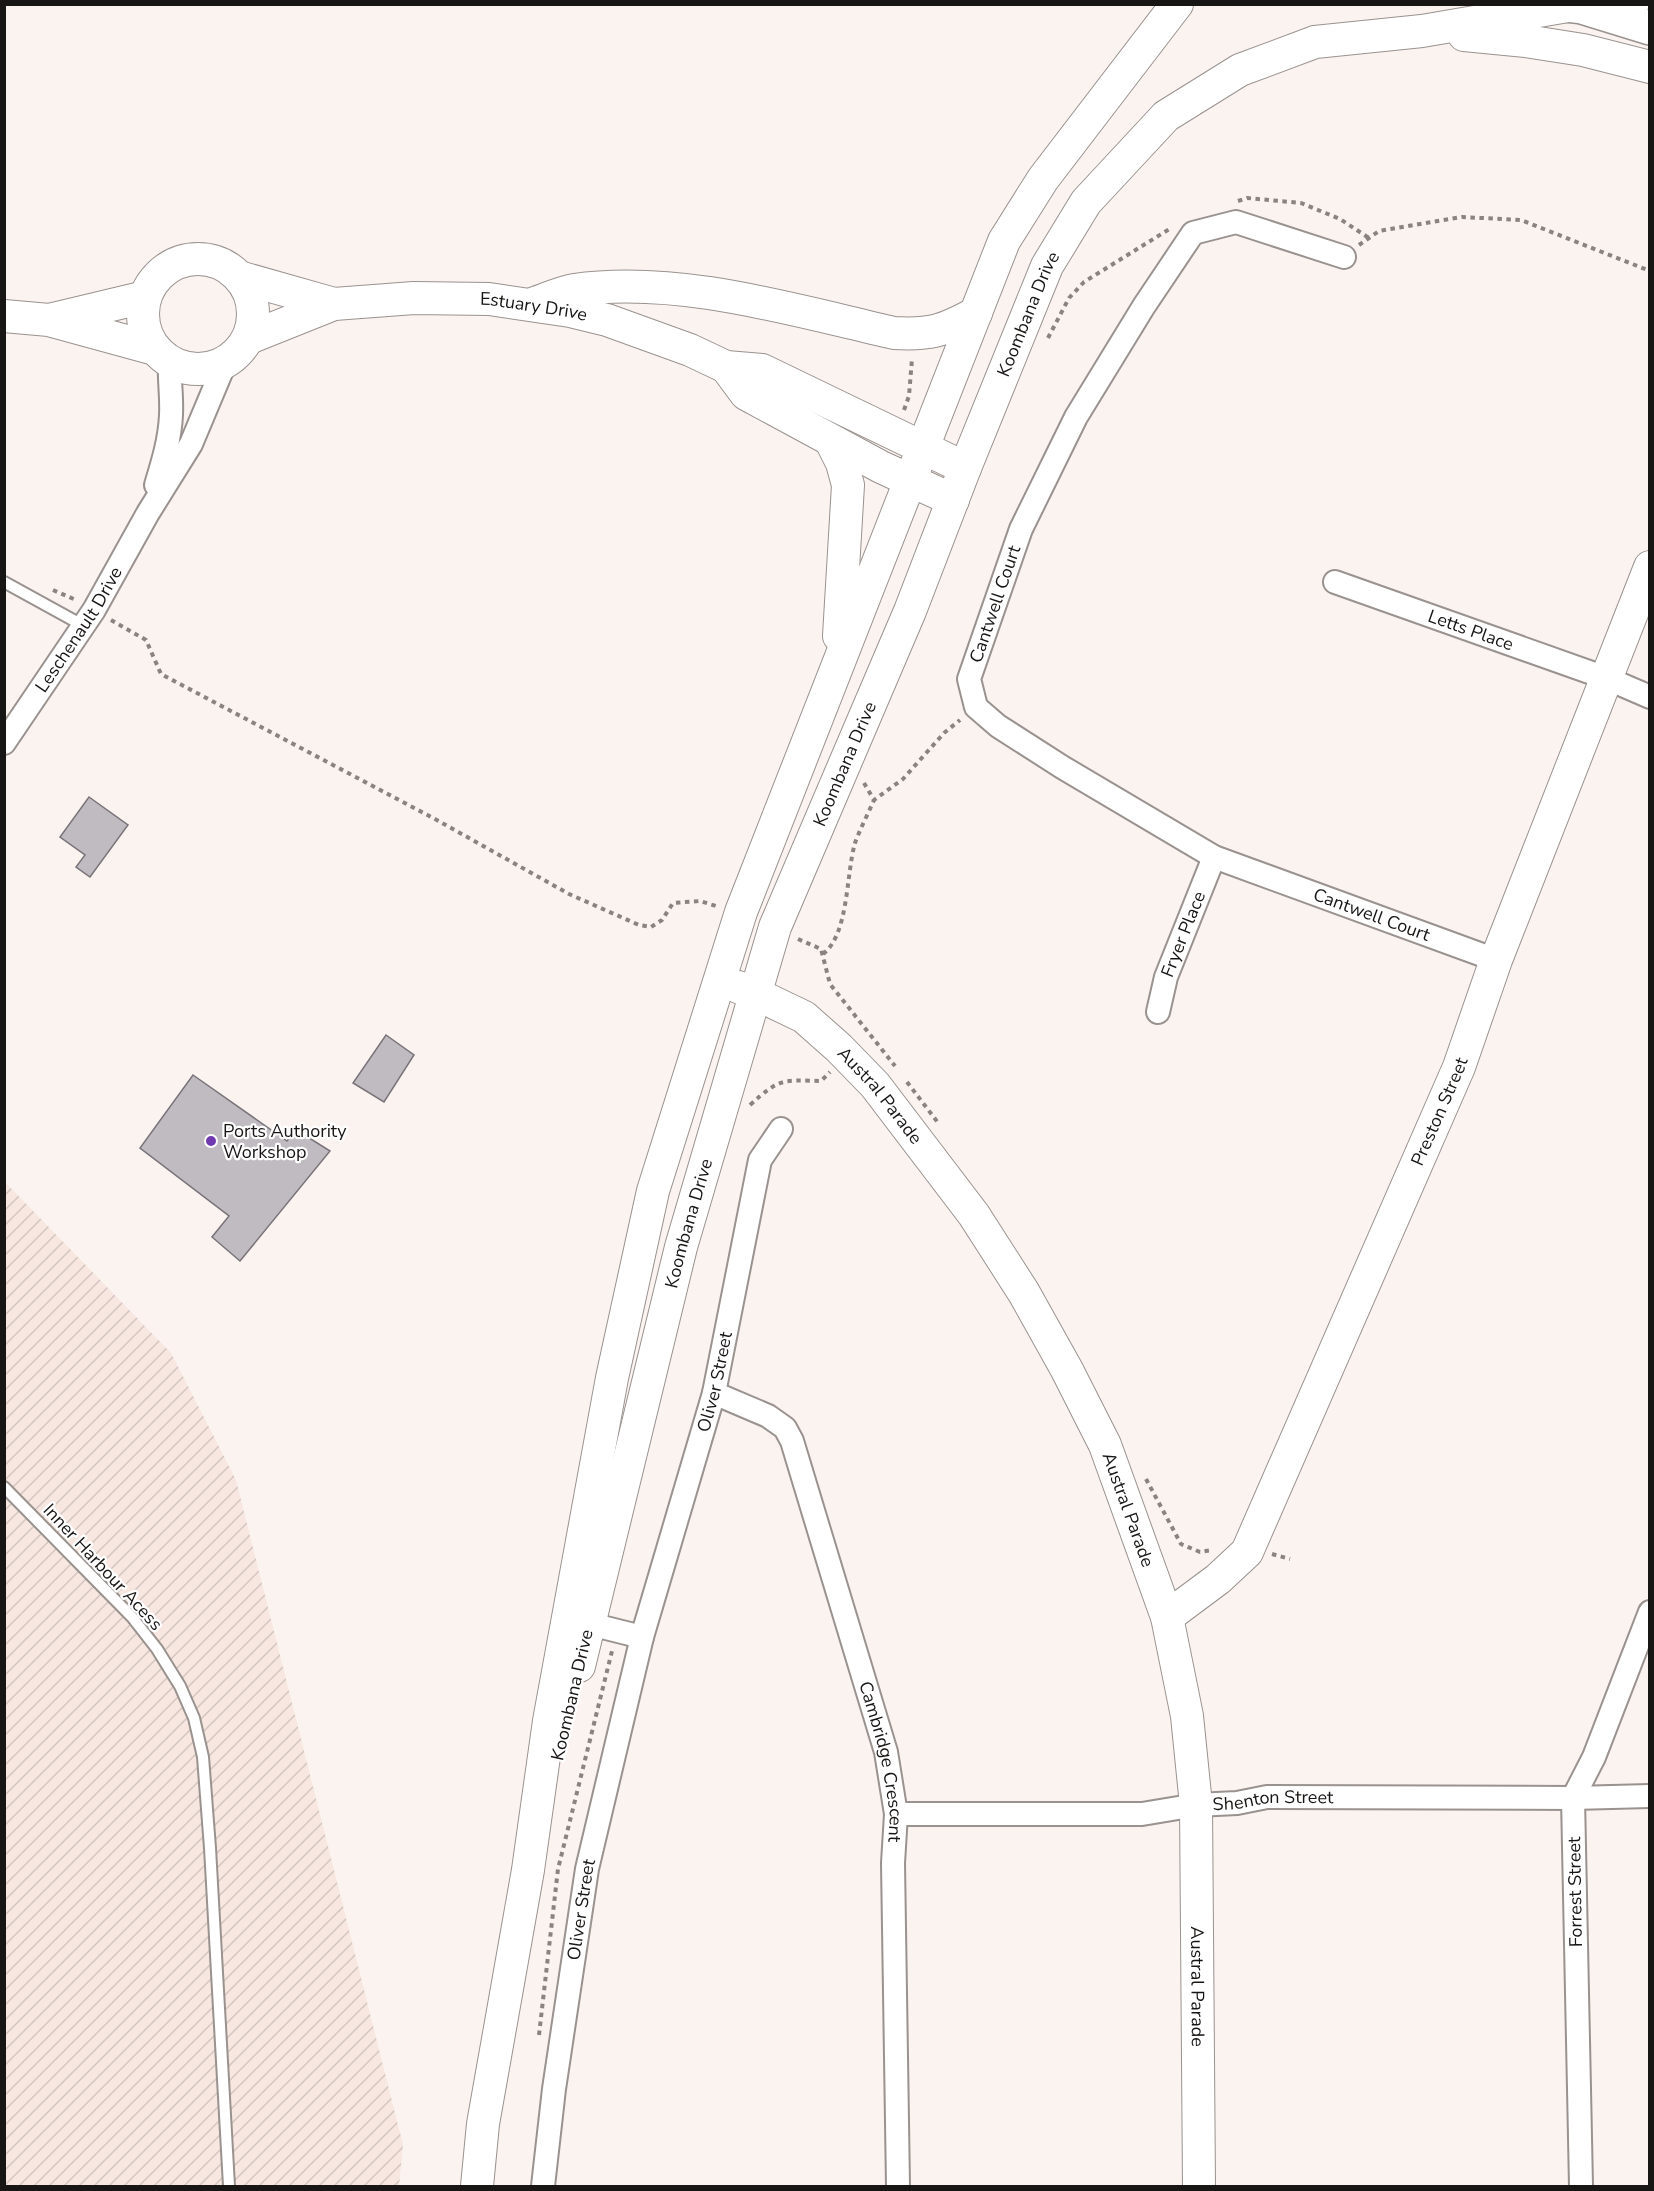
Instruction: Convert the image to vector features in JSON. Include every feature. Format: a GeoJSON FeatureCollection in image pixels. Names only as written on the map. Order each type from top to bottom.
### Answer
{"type":"FeatureCollection","features":[{"type":"Feature","properties":{"kind":"main road","name":"Koombana Drive"},"geometry":{"type":"LineString","coordinates":[[578,1621],[612,1378],[653,1191],[741,912],[1004,241],[1043,179],[1177,4]]}},
{"type":"Feature","properties":{"kind":"main road"},"geometry":{"type":"LineString","coordinates":[[1570,6],[1632,4]]}},
{"type":"Feature","properties":{"kind":"main road","name":"Koombana Drive"},"geometry":{"type":"LineString","coordinates":[[477,2187],[483,2124],[528,1870],[549,1721],[716,1123],[775,927],[910,611],[1047,266],[1086,202],[1166,116],[1240,70],[1316,42],[1422,31],[1570,6]]}},
{"type":"Feature","properties":{"kind":"main road"},"geometry":{"type":"LineString","coordinates":[[1570,6],[1650,28]]}},
{"type":"Feature","properties":{"kind":"main road"},"geometry":{"type":"LineString","coordinates":[[1422,31],[1526,41],[1583,50],[1650,67]]}},
{"type":"Feature","properties":{"kind":"main road"},"geometry":{"type":"LineString","coordinates":[[4,316],[49,320],[163,356],[188,369],[207,370],[225,363],[243,348],[249,338],[253,322],[253,306],[248,290],[239,277],[226,266],[211,260],[195,259],[178,262],[164,270],[153,282],[145,297],[142,310],[143,324],[148,338],[163,356]]}},
{"type":"Feature","properties":{"kind":"main road","name":"Estuary Drive"},"geometry":{"type":"LineString","coordinates":[[239,277],[334,304]]}},
{"type":"Feature","properties":{"kind":"main road"},"geometry":{"type":"LineString","coordinates":[[531,304],[572,290],[644,286],[722,296],[894,333],[913,334],[931,333],[950,327],[976,313]]}},
{"type":"Feature","properties":{"kind":"main road"},"geometry":{"type":"LineString","coordinates":[[49,320],[145,297]]}},
{"type":"Feature","properties":{"kind":"main road","name":"Estuary Drive"},"geometry":{"type":"LineString","coordinates":[[249,338],[334,304],[414,298],[489,299],[531,304],[607,320],[690,350],[726,367],[762,370],[965,468]]}},
{"type":"Feature","properties":{"kind":"main road","name":"Estuary Drive"},"geometry":{"type":"LineString","coordinates":[[726,367],[746,394],[831,441],[953,500]]}},
{"type":"Feature","properties":{"kind":"main road"},"geometry":{"type":"LineString","coordinates":[[831,441],[842,463],[848,485],[837,664]]}},
{"type":"Feature","properties":{"kind":"main road","name":"Preston Street"},"geometry":{"type":"LineString","coordinates":[[1167,1617],[1218,1579],[1247,1552],[1459,1067],[1496,960],[1650,567]]}},
{"type":"Feature","properties":{"kind":"main road","name":"Austral Parade"},"geometry":{"type":"LineString","coordinates":[[720,981],[756,994],[804,1017],[875,1085],[974,1215],[1024,1293],[1105,1445],[1167,1617],[1187,1716],[1196,1805],[1199,2187]]}},
{"type":"Feature","properties":{"kind":"street","name":"Cantwell Court"},"geometry":{"type":"LineString","coordinates":[[1344,257],[1236,222],[1193,233],[1144,306],[1076,417],[1021,529],[969,679],[976,707],[998,726],[1053,762],[1214,857],[1496,960]]}},
{"type":"Feature","properties":{"kind":"street","name":"Leschenault Drive"},"geometry":{"type":"LineString","coordinates":[[148,513],[166,450],[171,414],[163,356]]}},
{"type":"Feature","properties":{"kind":"street","name":"Leschenault Drive"},"geometry":{"type":"LineString","coordinates":[[4,744],[84,626],[148,513],[191,444],[225,363]]}},
{"type":"Feature","properties":{"kind":"street","name":"Letts Place"},"geometry":{"type":"LineString","coordinates":[[1335,582],[1606,678],[1650,697]]}},
{"type":"Feature","properties":{"kind":"street","name":"Fryer Place"},"geometry":{"type":"LineString","coordinates":[[1158,1012],[1166,977],[1214,857]]}},
{"type":"Feature","properties":{"kind":"street","name":"Oliver Street"},"geometry":{"type":"LineString","coordinates":[[543,2187],[554,2089],[587,1869],[642,1637],[714,1393],[760,1160],[781,1129]]}},
{"type":"Feature","properties":{"kind":"street","name":"Cambridge Crescent"},"geometry":{"type":"LineString","coordinates":[[714,1393],[768,1416],[785,1428],[792,1441],[886,1752],[896,1814],[893,1863],[898,2187]]}},
{"type":"Feature","properties":{"kind":"street","name":"Forrest Street"},"geometry":{"type":"LineString","coordinates":[[1581,2187],[1573,1798],[1594,1757],[1650,1612]]}},
{"type":"Feature","properties":{"kind":"street"},"geometry":{"type":"LineString","coordinates":[[578,1621],[642,1637]]}},
{"type":"Feature","properties":{"kind":"street","name":"Shenton Street"},"geometry":{"type":"LineString","coordinates":[[896,1814],[1142,1814],[1196,1805],[1237,1803],[1267,1797],[1650,1796]]}},
{"type":"Feature","properties":{"kind":"lane"},"geometry":{"type":"LineString","coordinates":[[4,582],[84,626]]}},
{"type":"Feature","properties":{"kind":"lane","name":"Inner Harbour Acess"},"geometry":{"type":"LineString","coordinates":[[4,1487],[132,1617],[157,1648],[180,1686],[194,1718],[203,1757],[210,1848],[229,2187]]}},
{"type":"Feature","properties":{"kind":"path"},"geometry":{"type":"LineString","coordinates":[[1344,257],[1379,231],[1462,217],[1521,220],[1650,271]]}},
{"type":"Feature","properties":{"kind":"path"},"geometry":{"type":"LineString","coordinates":[[902,414],[909,396],[912,353]]}},
{"type":"Feature","properties":{"kind":"path"},"geometry":{"type":"LineString","coordinates":[[823,954],[831,948],[843,915],[855,844],[874,800],[903,779],[944,733],[976,707]]}},
{"type":"Feature","properties":{"kind":"path"},"geometry":{"type":"LineString","coordinates":[[868,773],[863,784],[874,800]]}},
{"type":"Feature","properties":{"kind":"shaded area"},"geometry":{"type":"Polygon","coordinates":[[[4,1181],[171,1353],[236,1480],[403,2145],[399,2186],[5,2186],[4,1181]]]}},
{"type":"Feature","properties":{"kind":"building"},"geometry":{"type":"Polygon","coordinates":[[[89,797],[128,825],[90,877],[76,867],[85,855],[60,837],[89,797]]]}},
{"type":"Feature","properties":{"kind":"building"},"geometry":{"type":"Polygon","coordinates":[[[386,1035],[414,1055],[384,1102],[353,1083],[386,1035]]]}},
{"type":"Feature","properties":{"kind":"building"},"geometry":{"type":"Polygon","coordinates":[[[193,1075],[287,1141],[295,1129],[330,1151],[240,1261],[212,1237],[229,1216],[140,1148],[193,1075]]]}},
{"type":"Feature","properties":{"kind":"place","name":"Ports Authority Workshop"},"geometry":{"type":"Point","coordinates":[211,1141]}}]}
